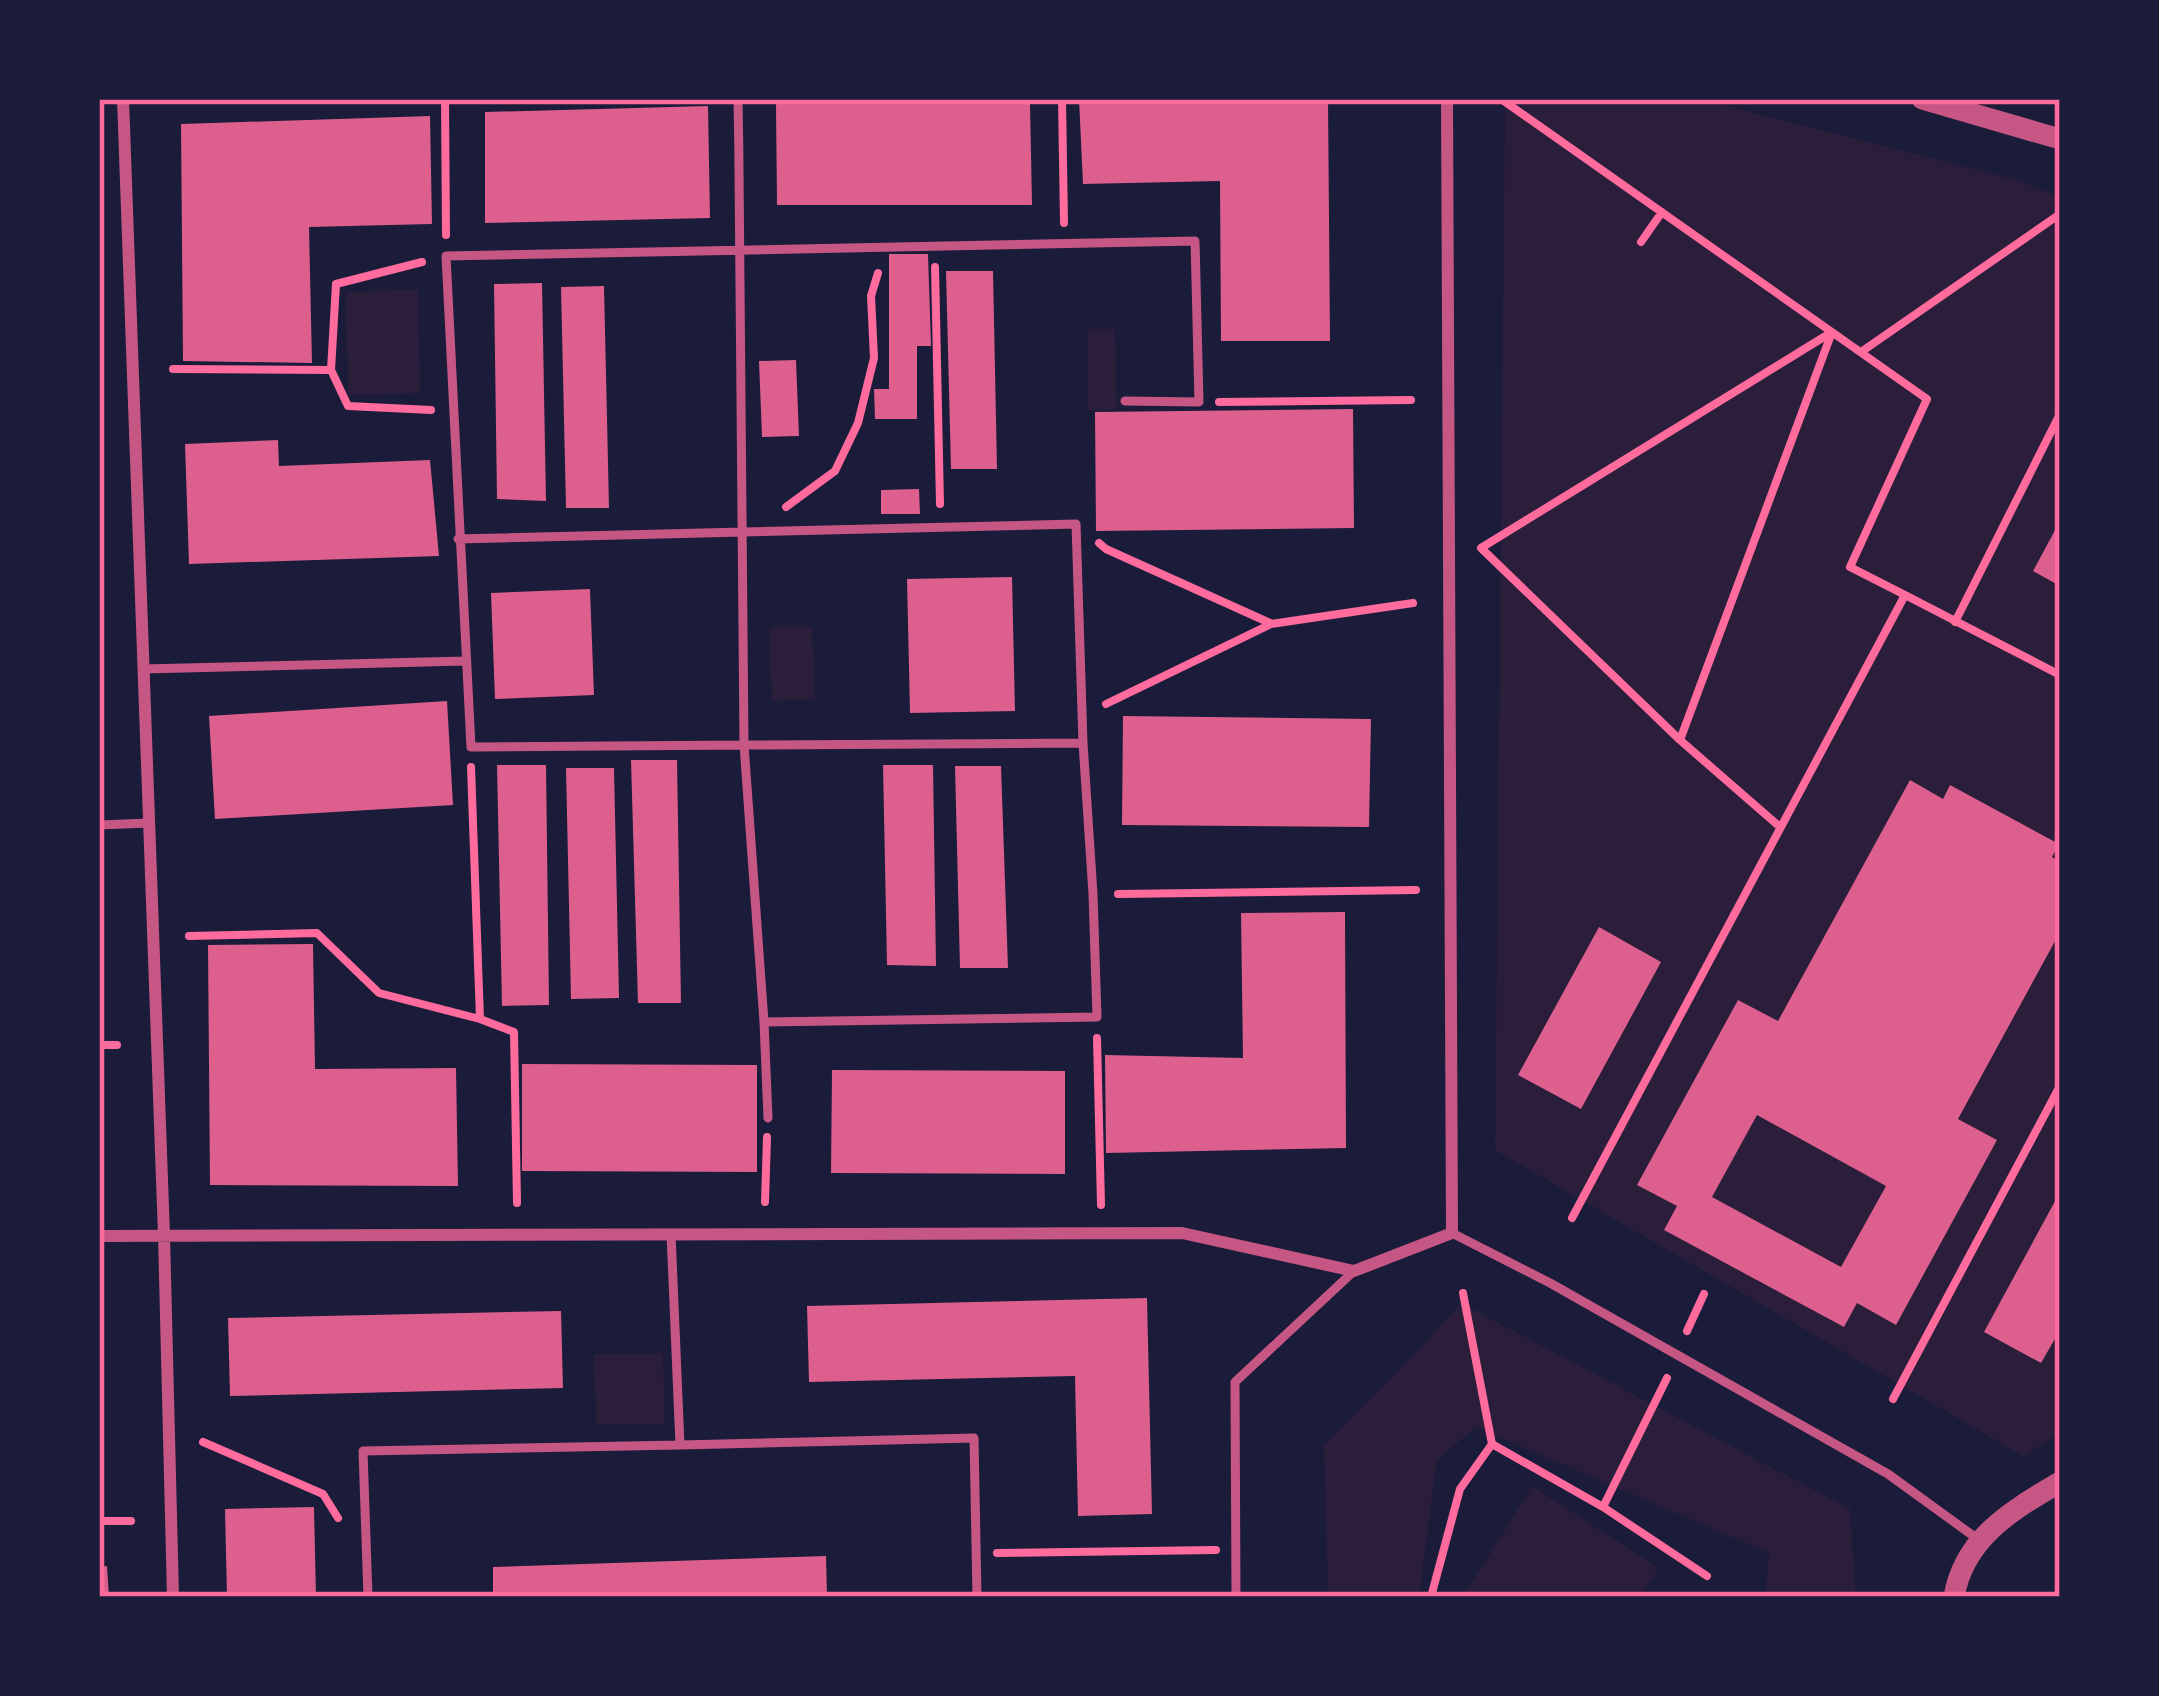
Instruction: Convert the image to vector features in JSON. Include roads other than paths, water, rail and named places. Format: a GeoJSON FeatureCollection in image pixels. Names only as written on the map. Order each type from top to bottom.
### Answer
{"type":"FeatureCollection","features":[{"type":"Feature","properties":{"kind":"street"},"geometry":{"type":"LineString","coordinates":[[123,99],[164,1235],[172,1597]]}},
{"type":"Feature","properties":{"kind":"street"},"geometry":{"type":"LineString","coordinates":[[99,1236],[1183,1233],[1354,1270],[1452,1233],[1448,99]]}},
{"type":"Feature","properties":{"kind":"street"},"geometry":{"type":"LineString","coordinates":[[1922,99],[2060,139]]}},
{"type":"Feature","properties":{"kind":"street"},"geometry":{"type":"LineString","coordinates":[[1954,1597],[1979,1540],[2007,1514],[2060,1482]]}},
{"type":"Feature","properties":{"kind":"lane"},"geometry":{"type":"LineString","coordinates":[[738,99],[744,745],[768,1118]]}},
{"type":"Feature","properties":{"kind":"lane"},"geometry":{"type":"LineString","coordinates":[[1083,743],[471,747],[446,256],[1196,242],[1199,402],[1125,401]]}},
{"type":"Feature","properties":{"kind":"lane"},"geometry":{"type":"LineString","coordinates":[[458,539],[1076,524],[1097,1017],[764,1022]]}},
{"type":"Feature","properties":{"kind":"lane"},"geometry":{"type":"LineString","coordinates":[[143,669],[466,661]]}},
{"type":"Feature","properties":{"kind":"lane"},"geometry":{"type":"LineString","coordinates":[[99,825],[149,823]]}},
{"type":"Feature","properties":{"kind":"lane"},"geometry":{"type":"LineString","coordinates":[[1452,1233],[1550,1283],[1888,1474],[1979,1540]]}},
{"type":"Feature","properties":{"kind":"lane"},"geometry":{"type":"LineString","coordinates":[[671,1234],[680,1445]]}},
{"type":"Feature","properties":{"kind":"lane"},"geometry":{"type":"LineString","coordinates":[[1236,1597],[1234,1382],[1354,1270]]}},
{"type":"Feature","properties":{"kind":"lane"},"geometry":{"type":"LineString","coordinates":[[368,1597],[363,1451],[974,1438],[977,1597]]}}]}
